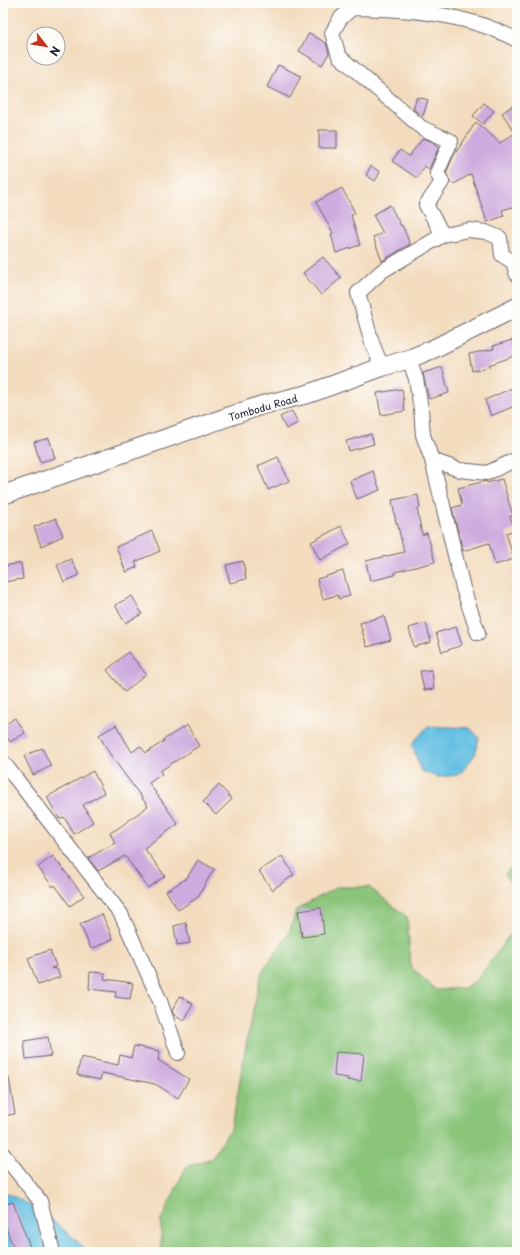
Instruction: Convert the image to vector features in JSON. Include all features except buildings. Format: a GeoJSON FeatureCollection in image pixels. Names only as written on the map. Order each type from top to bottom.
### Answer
{"type":"FeatureCollection","features":[{"type":"Feature","properties":{"kind":"main road","name":"Tombodu Road"},"geometry":{"type":"LineString","coordinates":[[3,495],[262,405],[308,394],[382,367],[409,359],[433,349],[517,307]]}},
{"type":"Feature","properties":{"kind":"street"},"geometry":{"type":"LineString","coordinates":[[444,235],[426,205],[442,182],[438,173],[452,141],[422,128],[339,56],[332,33],[340,19],[352,8],[390,8],[411,10],[478,23],[499,30],[517,40]]}},
{"type":"Feature","properties":{"kind":"street"},"geometry":{"type":"LineString","coordinates":[[382,367],[372,343],[358,293],[382,271],[444,235],[469,230],[486,232],[500,238],[502,255],[513,262],[517,275]]}},
{"type":"Feature","properties":{"kind":"street"},"geometry":{"type":"LineString","coordinates":[[409,359],[416,379],[421,409],[422,435],[432,460],[463,588],[478,634]]}},
{"type":"Feature","properties":{"kind":"street"},"geometry":{"type":"LineString","coordinates":[[432,460],[460,470],[487,473],[517,459]]}},
{"type":"Feature","properties":{"kind":"street"},"geometry":{"type":"LineString","coordinates":[[3,762],[121,914],[160,1001],[178,1053]]}},
{"type":"Feature","properties":{"kind":"street"},"geometry":{"type":"LineString","coordinates":[[3,1154],[40,1200],[53,1252]]}},
{"type":"Feature","properties":{"kind":"green space"},"geometry":{"type":"Polygon","coordinates":[[[517,861],[517,894],[505,874],[517,861]]]}},
{"type":"Feature","properties":{"kind":"green space"},"geometry":{"type":"Polygon","coordinates":[[[337,887],[369,887],[407,917],[411,967],[436,990],[464,988],[477,980],[511,933],[517,917],[517,1252],[161,1252],[161,1220],[186,1167],[212,1158],[232,1126],[250,1023],[262,972],[289,934],[296,910],[337,887]]]}},
{"type":"Feature","properties":{"kind":"water"},"geometry":{"type":"Polygon","coordinates":[[[428,726],[470,728],[479,738],[475,755],[459,775],[438,777],[421,771],[412,744],[428,726]]]}},
{"type":"Feature","properties":{"kind":"water"},"geometry":{"type":"Polygon","coordinates":[[[3,1192],[25,1202],[37,1210],[70,1235],[88,1252],[3,1252],[3,1192]]]}}]}
